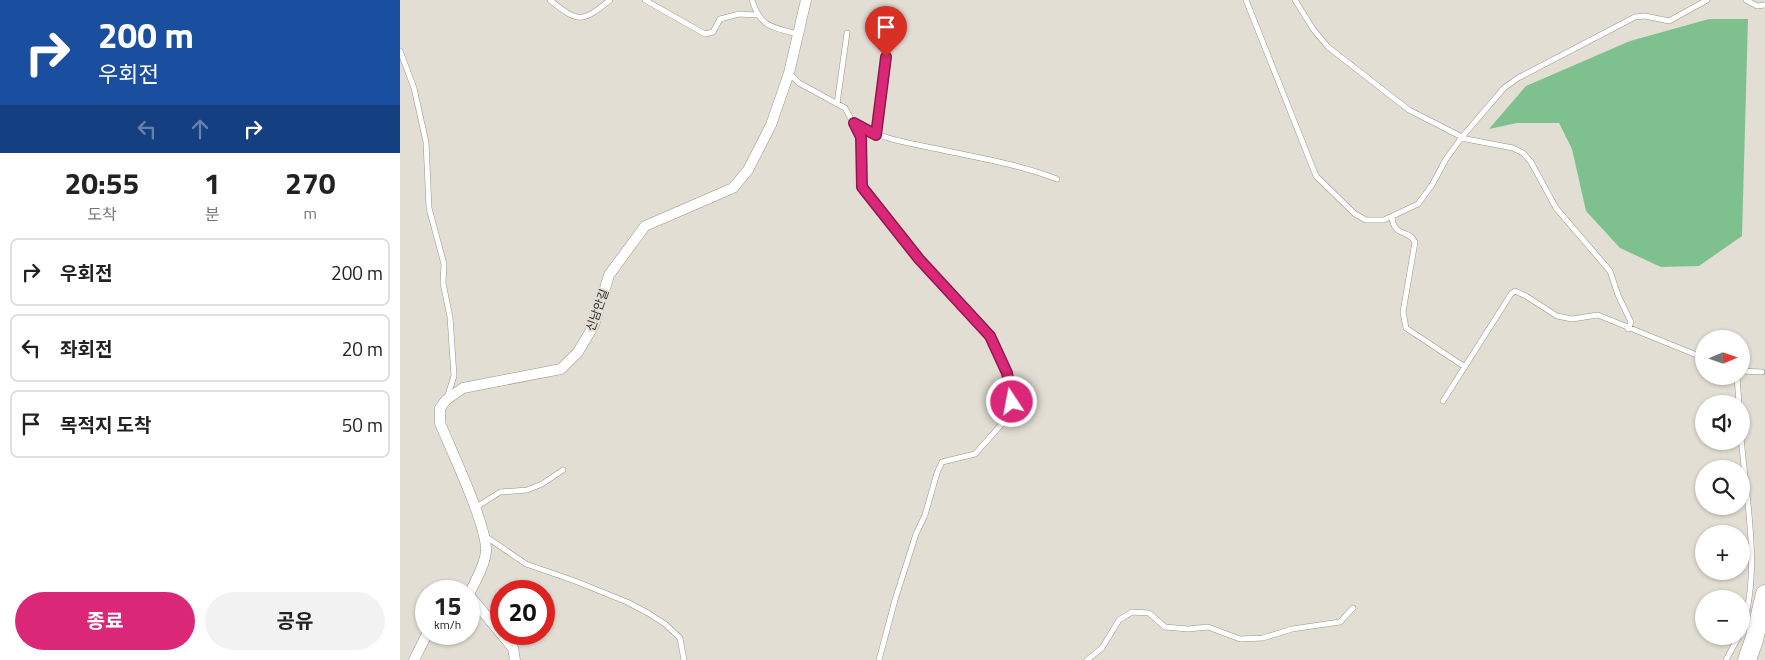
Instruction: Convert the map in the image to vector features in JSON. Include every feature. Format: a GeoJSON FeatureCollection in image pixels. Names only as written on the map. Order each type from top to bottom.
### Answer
{"type":"FeatureCollection","features":[{"type":"Feature","properties":{"kind":"highway"},"geometry":{"type":"LineString","coordinates":[[1747,660],[1765,594]]}},
{"type":"Feature","properties":{"kind":"street","name":"신남안길"},"geometry":{"type":"LineString","coordinates":[[446,400],[463,388],[561,369],[578,352],[594,324],[610,275],[644,226],[733,188],[748,170],[772,125],[789,73],[806,0]]}},
{"type":"Feature","properties":{"kind":"street"},"geometry":{"type":"LineString","coordinates":[[446,400],[440,408],[440,423],[474,509],[486,551],[476,580]]}},
{"type":"Feature","properties":{"kind":"street"},"geometry":{"type":"LineString","coordinates":[[480,608],[513,648],[515,660]]}},
{"type":"Feature","properties":{"kind":"street"},"geometry":{"type":"LineString","coordinates":[[414,660],[422,645]]}},
{"type":"Feature","properties":{"kind":"lane"},"geometry":{"type":"LineString","coordinates":[[550,0],[563,10],[579,18],[590,16],[610,0]]}},
{"type":"Feature","properties":{"kind":"lane"},"geometry":{"type":"LineString","coordinates":[[645,0],[705,34],[713,32],[720,19],[739,14],[756,15]]}},
{"type":"Feature","properties":{"kind":"lane"},"geometry":{"type":"LineString","coordinates":[[752,0],[756,15],[771,28],[798,34]]}},
{"type":"Feature","properties":{"kind":"lane"},"geometry":{"type":"LineString","coordinates":[[1246,0],[1316,176],[1356,214],[1374,222],[1392,217],[1421,201],[1462,137],[1504,88],[1518,78],[1635,17],[1645,16],[1669,21],[1706,0]]}},
{"type":"Feature","properties":{"kind":"lane"},"geometry":{"type":"LineString","coordinates":[[1295,0],[1313,29],[1328,47],[1409,110],[1462,137],[1514,148],[1527,158],[1556,208],[1610,271],[1618,295],[1631,322],[1628,328]]}},
{"type":"Feature","properties":{"kind":"lane"},"geometry":{"type":"LineString","coordinates":[[1746,0],[1757,6],[1765,5]]}},
{"type":"Feature","properties":{"kind":"lane"},"geometry":{"type":"LineString","coordinates":[[837,104],[847,33]]}},
{"type":"Feature","properties":{"kind":"lane"},"geometry":{"type":"LineString","coordinates":[[876,135],[889,37]]}},
{"type":"Feature","properties":{"kind":"lane"},"geometry":{"type":"LineString","coordinates":[[400,51],[414,88],[426,142],[429,208],[444,264],[443,283],[450,317],[454,376],[446,400]]}},
{"type":"Feature","properties":{"kind":"lane"},"geometry":{"type":"LineString","coordinates":[[789,73],[800,83],[845,108],[861,137],[862,187],[919,259],[990,336],[1007,373],[1012,402],[1001,425],[975,454],[942,462],[936,473],[925,515],[916,534],[895,600],[880,660]]}},
{"type":"Feature","properties":{"kind":"lane"},"geometry":{"type":"LineString","coordinates":[[854,123],[876,135],[1014,165],[1057,179]]}},
{"type":"Feature","properties":{"kind":"lane"},"geometry":{"type":"LineString","coordinates":[[1392,217],[1396,229],[1411,237],[1415,242],[1403,312],[1406,328],[1465,367]]}},
{"type":"Feature","properties":{"kind":"lane"},"geometry":{"type":"LineString","coordinates":[[1443,401],[1511,294],[1515,292],[1526,296],[1557,316],[1572,319],[1598,315],[1695,354]]}},
{"type":"Feature","properties":{"kind":"lane"},"geometry":{"type":"LineString","coordinates":[[1750,371],[1762,372]]}},
{"type":"Feature","properties":{"kind":"lane"},"geometry":{"type":"LineString","coordinates":[[1742,450],[1753,579],[1750,604]]}},
{"type":"Feature","properties":{"kind":"lane"},"geometry":{"type":"LineString","coordinates":[[474,509],[500,492],[527,490],[542,484],[563,470]]}},
{"type":"Feature","properties":{"kind":"lane"},"geometry":{"type":"LineString","coordinates":[[482,535],[526,564],[547,570],[627,602],[659,620],[680,638],[684,660]]}},
{"type":"Feature","properties":{"kind":"lane"},"geometry":{"type":"LineString","coordinates":[[1087,660],[1102,648],[1119,620],[1132,612],[1149,613],[1165,627],[1188,629],[1208,627],[1240,639],[1263,638],[1292,629],[1340,622],[1353,608]]}},
{"type":"Feature","properties":{"kind":"lane"},"geometry":{"type":"LineString","coordinates":[[1726,660],[1734,645]]}},
{"type":"Feature","properties":{"kind":"green space"},"geometry":{"type":"Polygon","coordinates":[[[1709,19],[1748,19],[1742,236],[1699,266],[1661,267],[1620,248],[1586,211],[1572,149],[1559,123],[1517,123],[1489,129],[1526,86],[1630,41],[1709,19]]]}},
{"type":"Feature","properties":{"kind":"route"},"geometry":{"type":"LineString","coordinates":[[886,57],[876,135],[854,123],[861,137],[860,173],[862,187],[919,259],[962,303],[990,336],[1007,373],[1012,402]]}}]}
